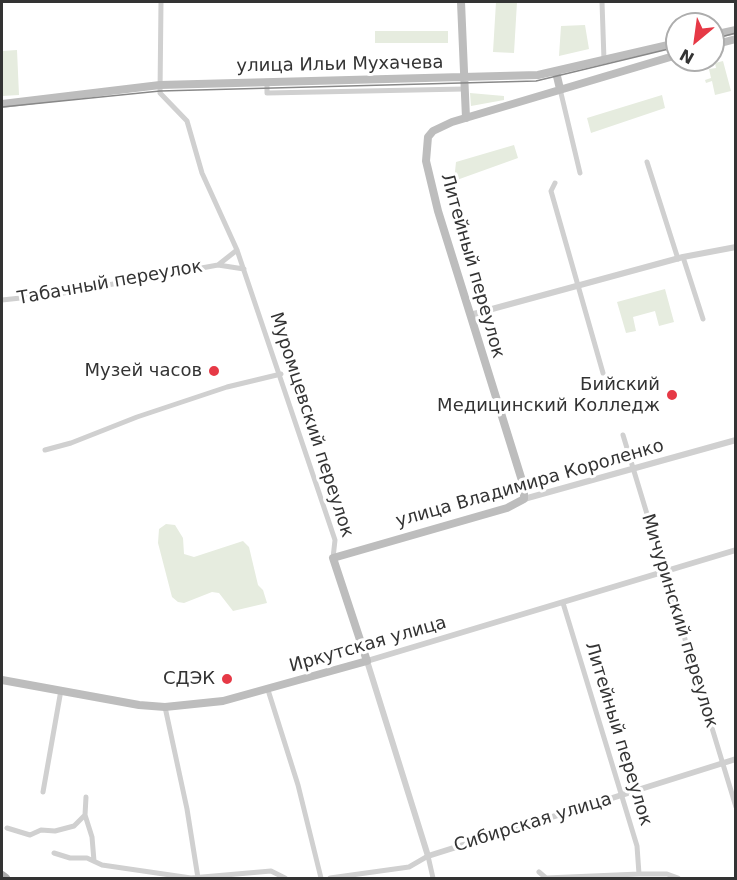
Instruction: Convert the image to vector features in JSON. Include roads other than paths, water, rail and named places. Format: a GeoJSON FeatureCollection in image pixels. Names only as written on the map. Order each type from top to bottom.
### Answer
{"type":"FeatureCollection","features":[{"type":"Feature","properties":{"kind":"main road"},"geometry":{"type":"LineString","coordinates":[[461,2],[462,77],[466,118],[665,58]]}},
{"type":"Feature","properties":{"kind":"main road","name":"улица Ильи Мухачева"},"geometry":{"type":"LineString","coordinates":[[2,104],[160,85],[462,77],[556,72],[665,46]]}},
{"type":"Feature","properties":{"kind":"main road"},"geometry":{"type":"LineString","coordinates":[[556,72],[560,89]]}},
{"type":"Feature","properties":{"kind":"main road","name":"Литейный переулок"},"geometry":{"type":"LineString","coordinates":[[466,118],[433,131],[426,144],[426,161],[438,211],[524,487],[524,499]]}},
{"type":"Feature","properties":{"kind":"main road","name":"улица Владимира Короленко"},"geometry":{"type":"LineString","coordinates":[[333,558],[507,508],[524,499]]}},
{"type":"Feature","properties":{"kind":"main road","name":"Муромцевский переулок"},"geometry":{"type":"LineString","coordinates":[[333,558],[367,661]]}},
{"type":"Feature","properties":{"kind":"main road","name":"Иркутская улица"},"geometry":{"type":"LineString","coordinates":[[2,680],[139,705],[165,707],[213,703],[268,690],[367,661]]}},
{"type":"Feature","properties":{"kind":"main road"},"geometry":{"type":"LineString","coordinates":[[2,875],[6,879]]}},
{"type":"Feature","properties":{"kind":"street"},"geometry":{"type":"LineString","coordinates":[[160,85],[161,2]]}},
{"type":"Feature","properties":{"kind":"street"},"geometry":{"type":"LineString","coordinates":[[602,2],[604,60]]}},
{"type":"Feature","properties":{"kind":"street"},"geometry":{"type":"LineString","coordinates":[[267,82],[267,93],[464,89]]}},
{"type":"Feature","properties":{"kind":"street","name":"Муромцевский переулок"},"geometry":{"type":"LineString","coordinates":[[160,85],[160,93],[166,102],[187,121],[202,173],[244,269],[335,540],[333,558]]}},
{"type":"Feature","properties":{"kind":"street"},"geometry":{"type":"LineString","coordinates":[[560,89],[580,173]]}},
{"type":"Feature","properties":{"kind":"street"},"geometry":{"type":"LineString","coordinates":[[647,162],[703,319]]}},
{"type":"Feature","properties":{"kind":"street"},"geometry":{"type":"LineString","coordinates":[[555,183],[551,191],[603,372]]}},
{"type":"Feature","properties":{"kind":"street"},"geometry":{"type":"LineString","coordinates":[[470,315],[680,258],[735,247]]}},
{"type":"Feature","properties":{"kind":"street","name":"Табачный переулок"},"geometry":{"type":"LineString","coordinates":[[218,265],[237,250]]}},
{"type":"Feature","properties":{"kind":"street","name":"Табачный переулок"},"geometry":{"type":"LineString","coordinates":[[2,300],[82,290],[218,265],[244,269]]}},
{"type":"Feature","properties":{"kind":"street"},"geometry":{"type":"LineString","coordinates":[[45,450],[71,443],[137,417],[227,387],[281,374]]}},
{"type":"Feature","properties":{"kind":"street","name":"Мичуринский переулок"},"geometry":{"type":"LineString","coordinates":[[623,435],[735,807]]}},
{"type":"Feature","properties":{"kind":"street","name":"улица Владимира Короленко"},"geometry":{"type":"LineString","coordinates":[[524,499],[735,440]]}},
{"type":"Feature","properties":{"kind":"street","name":"Иркутская улица"},"geometry":{"type":"LineString","coordinates":[[367,661],[735,550]]}},
{"type":"Feature","properties":{"kind":"street","name":"Литейный переулок"},"geometry":{"type":"LineString","coordinates":[[563,603],[637,846],[639,874]]}},
{"type":"Feature","properties":{"kind":"street","name":"Муромцевский переулок"},"geometry":{"type":"LineString","coordinates":[[367,661],[428,856]]}},
{"type":"Feature","properties":{"kind":"street"},"geometry":{"type":"LineString","coordinates":[[43,792],[61,690]]}},
{"type":"Feature","properties":{"kind":"street"},"geometry":{"type":"LineString","coordinates":[[268,690],[298,784],[321,879]]}},
{"type":"Feature","properties":{"kind":"street"},"geometry":{"type":"LineString","coordinates":[[165,707],[188,809],[198,878]]}},
{"type":"Feature","properties":{"kind":"street","name":"Сибирская улица"},"geometry":{"type":"LineString","coordinates":[[330,879],[409,867],[428,856],[735,759]]}},
{"type":"Feature","properties":{"kind":"street"},"geometry":{"type":"LineString","coordinates":[[86,797],[85,815],[92,837],[94,861]]}},
{"type":"Feature","properties":{"kind":"street"},"geometry":{"type":"LineString","coordinates":[[7,828],[30,835],[40,830],[55,831],[77,824],[85,815]]}},
{"type":"Feature","properties":{"kind":"street"},"geometry":{"type":"LineString","coordinates":[[54,853],[94,861],[102,865],[198,878],[271,871],[285,879]]}},
{"type":"Feature","properties":{"kind":"street"},"geometry":{"type":"LineString","coordinates":[[428,856],[434,879]]}},
{"type":"Feature","properties":{"kind":"street"},"geometry":{"type":"LineString","coordinates":[[539,872],[546,878],[667,874],[678,879]]}},
{"type":"Feature","properties":{"kind":"tram line"},"geometry":{"type":"LineString","coordinates":[[725,36],[736,33]]}},
{"type":"Feature","properties":{"kind":"tram line"},"geometry":{"type":"LineString","coordinates":[[2,107],[160,91],[536,81],[665,50]]}},
{"type":"Feature","properties":{"kind":"place","name":"Музей часов"},"geometry":{"type":"Point","coordinates":[214,371]}},
{"type":"Feature","properties":{"kind":"place","name":"Бийский Медицинский Колледж"},"geometry":{"type":"Point","coordinates":[672,395]}},
{"type":"Feature","properties":{"kind":"place","name":"СДЭК"},"geometry":{"type":"Point","coordinates":[227,679]}}]}
